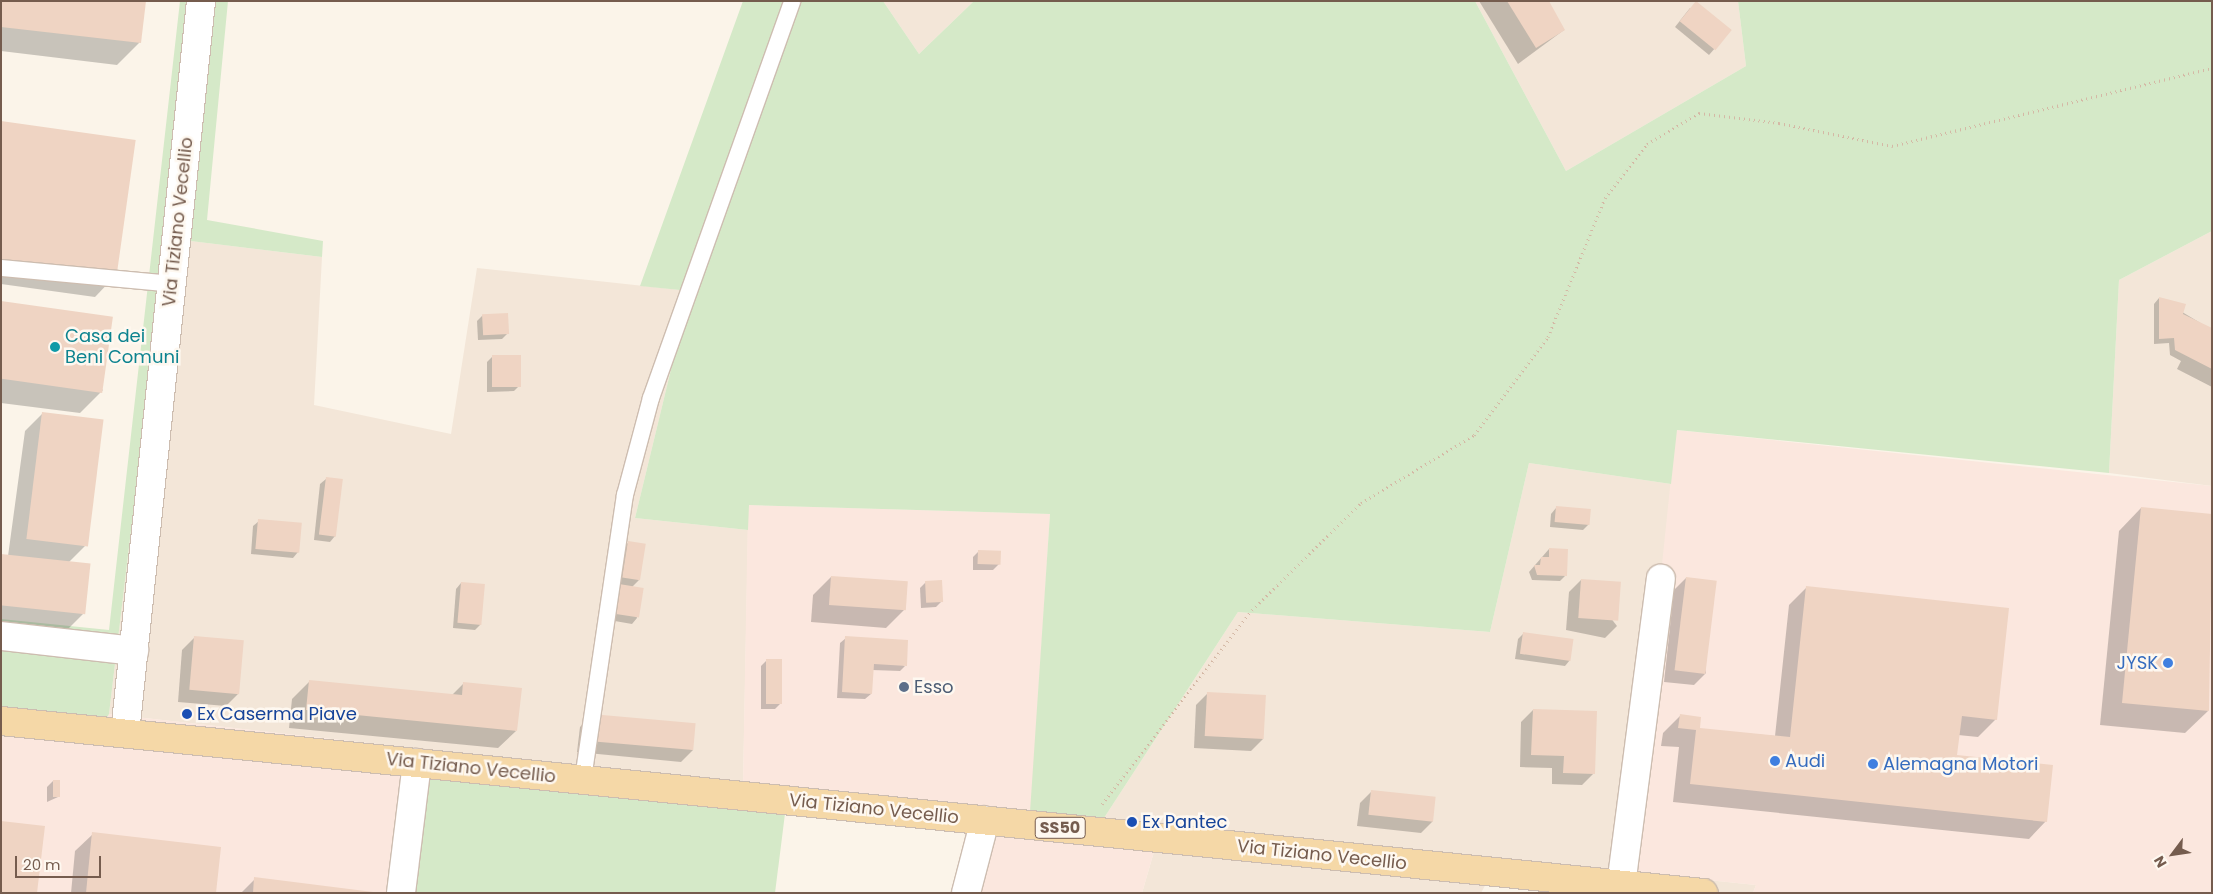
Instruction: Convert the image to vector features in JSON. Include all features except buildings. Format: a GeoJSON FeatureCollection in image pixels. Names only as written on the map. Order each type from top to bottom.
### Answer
{"type":"FeatureCollection","features":[{"type":"Feature","properties":{"kind":"main road","name":"Via Tiziano Vecellio"},"geometry":{"type":"LineString","coordinates":[[1,721],[1082,830],[1621,889],[1703,893]]}},
{"type":"Feature","properties":{"kind":"street","name":"Via Tiziano Vecellio"},"geometry":{"type":"LineString","coordinates":[[125,733],[201,1]]}},
{"type":"Feature","properties":{"kind":"street"},"geometry":{"type":"LineString","coordinates":[[1621,889],[1661,579]]}},
{"type":"Feature","properties":{"kind":"street"},"geometry":{"type":"LineString","coordinates":[[1,636],[134,651]]}},
{"type":"Feature","properties":{"kind":"street"},"geometry":{"type":"LineString","coordinates":[[401,893],[417,763]]}},
{"type":"Feature","properties":{"kind":"street"},"geometry":{"type":"LineString","coordinates":[[966,893],[985,820]]}},
{"type":"Feature","properties":{"kind":"lane"},"geometry":{"type":"LineString","coordinates":[[583,779],[624,495],[651,398],[792,1]]}},
{"type":"Feature","properties":{"kind":"lane"},"geometry":{"type":"LineString","coordinates":[[1,268],[172,284]]}},
{"type":"Feature","properties":{"kind":"path"},"geometry":{"type":"LineString","coordinates":[[1082,830],[1252,610],[1361,503],[1474,435],[1548,336],[1605,198],[1647,144],[1698,113],[1779,123],[1892,146],[2212,68]]}},
{"type":"Feature","properties":{"kind":"shaded area"},"geometry":{"type":"Polygon","coordinates":[[[883,1],[974,1],[919,54],[883,1]]]}},
{"type":"Feature","properties":{"kind":"shaded area"},"geometry":{"type":"Polygon","coordinates":[[[1475,1],[1738,1],[1746,66],[1566,171],[1475,1]]]}},
{"type":"Feature","properties":{"kind":"shaded area"},"geometry":{"type":"Polygon","coordinates":[[[2212,231],[2212,486],[2109,473],[2119,280],[2212,231]]]}},
{"type":"Feature","properties":{"kind":"shaded area"},"geometry":{"type":"Polygon","coordinates":[[[166,238],[322,257],[314,405],[451,434],[477,268],[690,291],[635,518],[748,530],[743,785],[109,714],[166,238]]]}},
{"type":"Feature","properties":{"kind":"shaded area"},"geometry":{"type":"Polygon","coordinates":[[[1676,430],[2212,486],[2212,893],[1753,893],[1756,885],[1630,872],[1676,430]]]}},
{"type":"Feature","properties":{"kind":"shaded area"},"geometry":{"type":"Polygon","coordinates":[[[1529,463],[1671,484],[1631,872],[1756,885],[1753,893],[1620,893],[1630,872],[1500,858],[1481,893],[1142,893],[1162,824],[1104,818],[1238,612],[1490,632],[1529,463]]]}},
{"type":"Feature","properties":{"kind":"shaded area"},"geometry":{"type":"Polygon","coordinates":[[[748,505],[1050,514],[1031,812],[1162,824],[1142,893],[966,893],[990,809],[743,785],[748,505]]]}},
{"type":"Feature","properties":{"kind":"shaded area"},"geometry":{"type":"Polygon","coordinates":[[[109,714],[421,749],[406,893],[1,893],[1,736],[92,744],[109,714]]]}},
{"type":"Feature","properties":{"kind":"green space"},"geometry":{"type":"Polygon","coordinates":[[[180,1],[228,1],[207,220],[323,241],[322,257],[166,238],[109,714],[92,744],[1,736],[1,619],[109,630],[180,1]]]}},
{"type":"Feature","properties":{"kind":"green space"},"geometry":{"type":"Polygon","coordinates":[[[743,1],[883,1],[919,54],[974,1],[1475,1],[1566,171],[1746,66],[1738,1],[2212,1],[2212,231],[2119,280],[2109,473],[1677,430],[1671,484],[1529,463],[1490,632],[1238,612],[1104,818],[1030,812],[1050,514],[749,505],[748,530],[635,518],[690,291],[640,286],[743,1]]]}},
{"type":"Feature","properties":{"kind":"green space"},"geometry":{"type":"Polygon","coordinates":[[[421,749],[788,790],[775,893],[406,893],[421,749]]]}},
{"type":"Feature","properties":{"kind":"place","name":"Casa dei Beni Comuni"},"geometry":{"type":"Point","coordinates":[55,347]}},
{"type":"Feature","properties":{"kind":"place","name":"JYSK"},"geometry":{"type":"Point","coordinates":[2168,663]}},
{"type":"Feature","properties":{"kind":"place","name":"Esso"},"geometry":{"type":"Point","coordinates":[904,687]}},
{"type":"Feature","properties":{"kind":"place","name":"Ex Caserma Piave"},"geometry":{"type":"Point","coordinates":[187,714]}},
{"type":"Feature","properties":{"kind":"place","name":"Audi"},"geometry":{"type":"Point","coordinates":[1775,761]}},
{"type":"Feature","properties":{"kind":"place","name":"Alemagna Motori"},"geometry":{"type":"Point","coordinates":[1873,764]}},
{"type":"Feature","properties":{"kind":"place","name":"Ex Pantec"},"geometry":{"type":"Point","coordinates":[1132,822]}}]}
